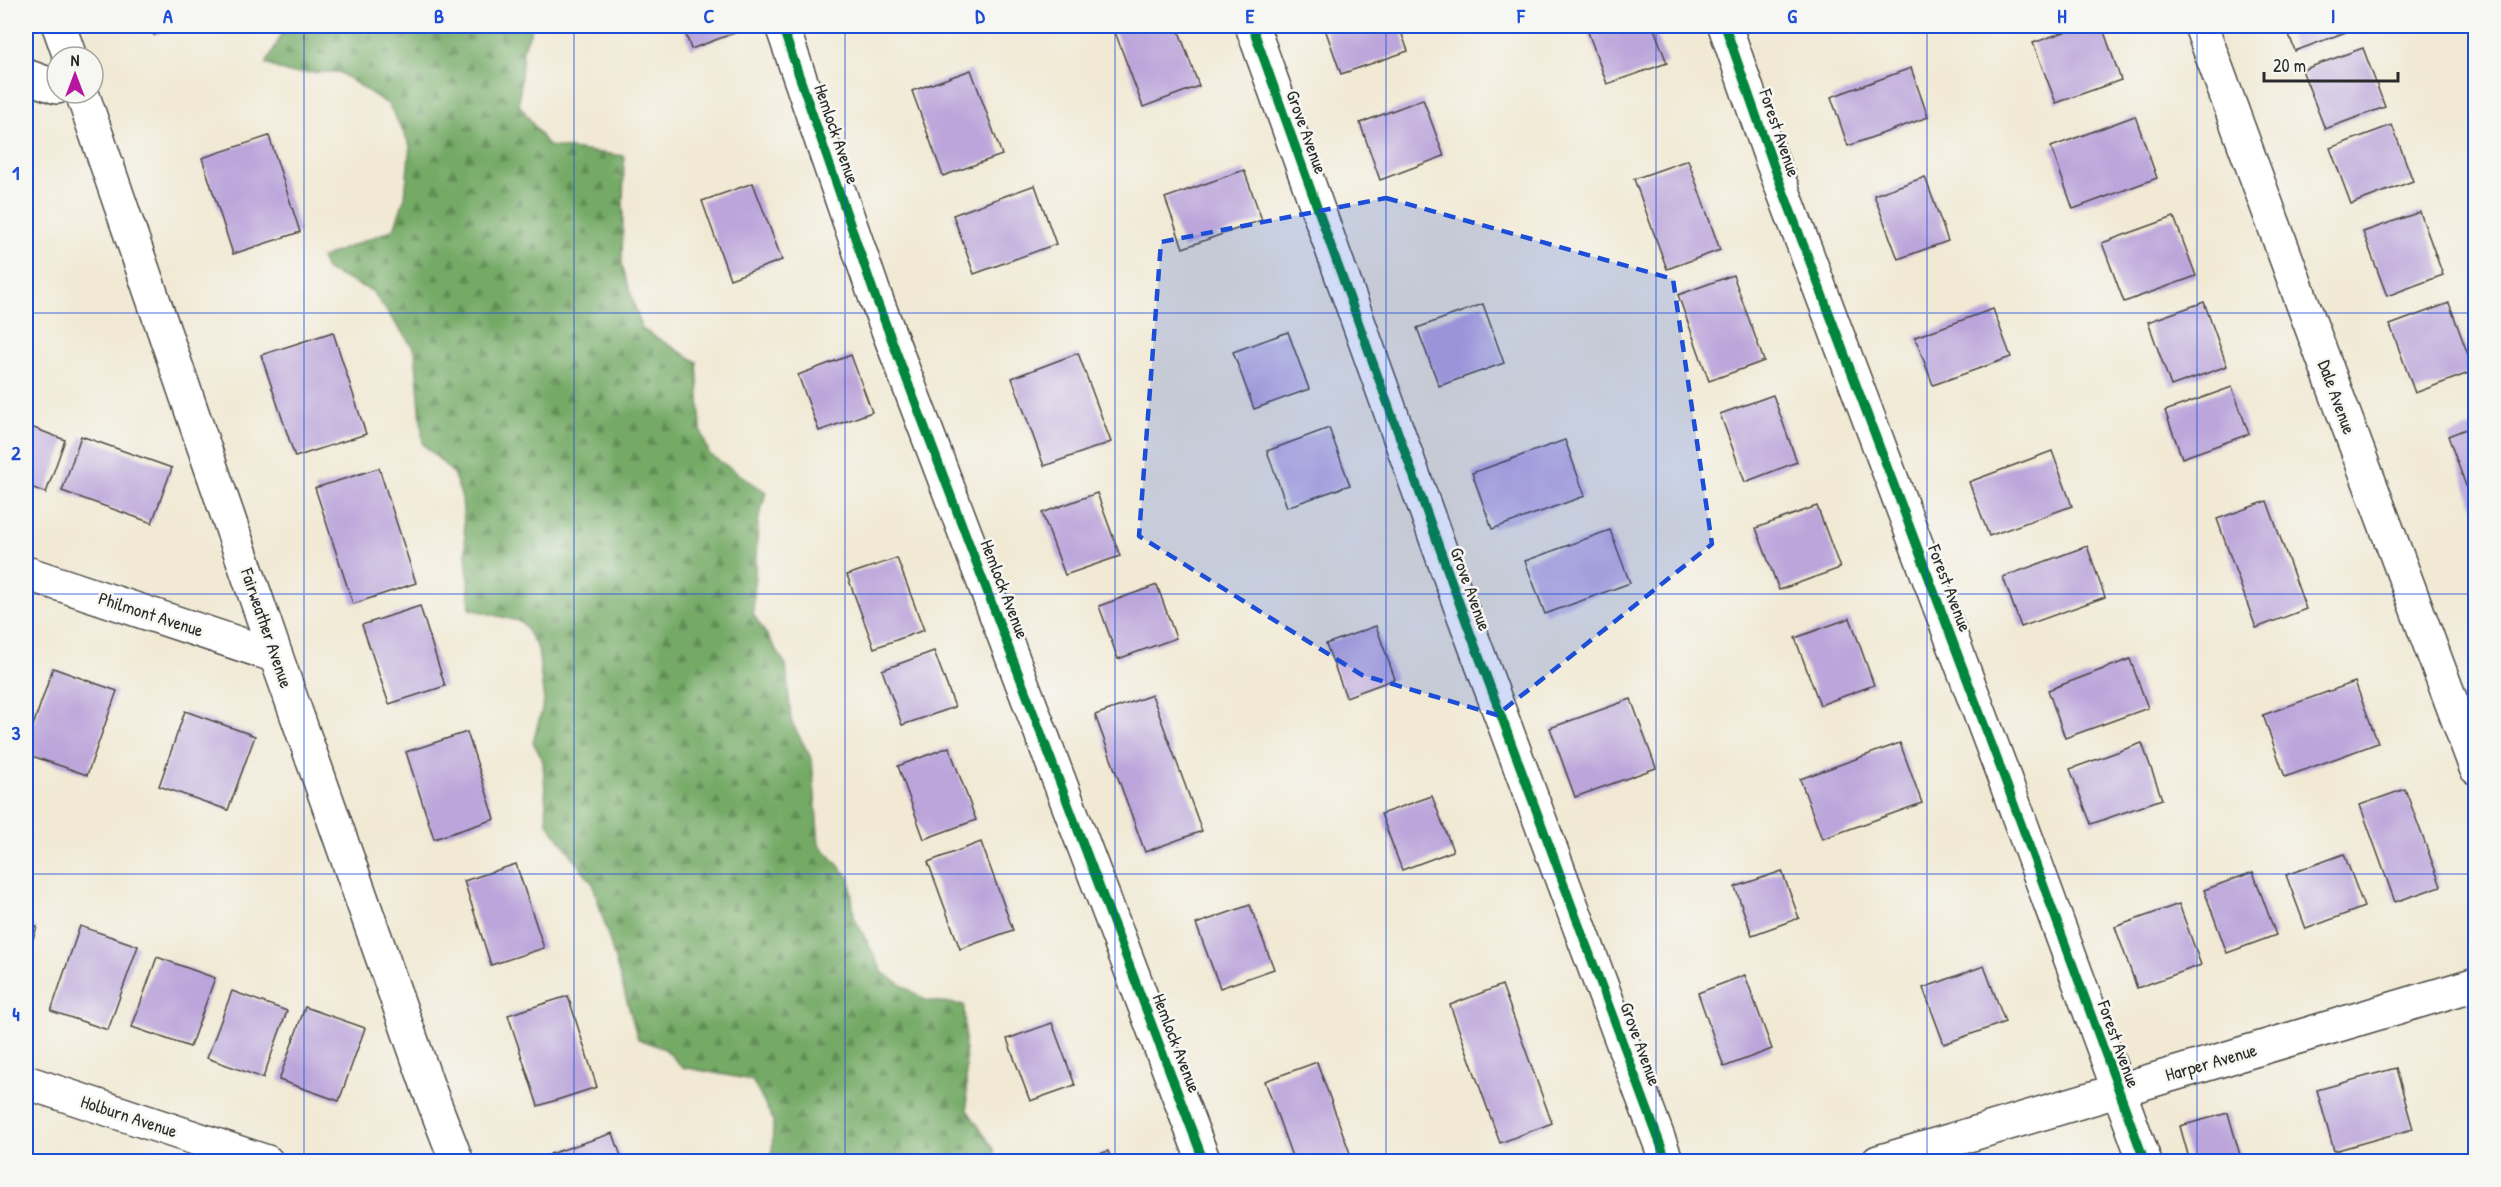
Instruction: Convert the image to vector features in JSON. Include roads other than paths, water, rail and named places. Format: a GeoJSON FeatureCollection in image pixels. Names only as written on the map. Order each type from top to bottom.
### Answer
{"type":"FeatureCollection","features":[{"type":"Feature","properties":{"kind":"street"},"geometry":{"type":"LineString","coordinates":[[59,26],[66,45]]}},
{"type":"Feature","properties":{"kind":"street","name":"Hemlock Avenue"},"geometry":{"type":"LineString","coordinates":[[782,26],[875,296],[1204,1161]]}},
{"type":"Feature","properties":{"kind":"street","name":"Grove Avenue"},"geometry":{"type":"LineString","coordinates":[[1252,26],[1465,620],[1667,1161]]}},
{"type":"Feature","properties":{"kind":"street","name":"Forest Avenue"},"geometry":{"type":"LineString","coordinates":[[1725,26],[1773,164],[2005,780],[2145,1161]]}},
{"type":"Feature","properties":{"kind":"street","name":"Dale Avenue"},"geometry":{"type":"LineString","coordinates":[[2201,26],[2475,768]]}},
{"type":"Feature","properties":{"kind":"street"},"geometry":{"type":"LineString","coordinates":[[26,76],[45,82]]}},
{"type":"Feature","properties":{"kind":"street","name":"Fairweather Avenue"},"geometry":{"type":"LineString","coordinates":[[79,105],[428,1086],[457,1161]]}},
{"type":"Feature","properties":{"kind":"street","name":"Philmont Avenue"},"geometry":{"type":"LineString","coordinates":[[26,573],[276,656]]}},
{"type":"Feature","properties":{"kind":"street","name":"Harper Avenue"},"geometry":{"type":"LineString","coordinates":[[1878,1161],[2475,984]]}},
{"type":"Feature","properties":{"kind":"street","name":"Holburn Avenue"},"geometry":{"type":"LineString","coordinates":[[26,1082],[267,1161]]}}]}
